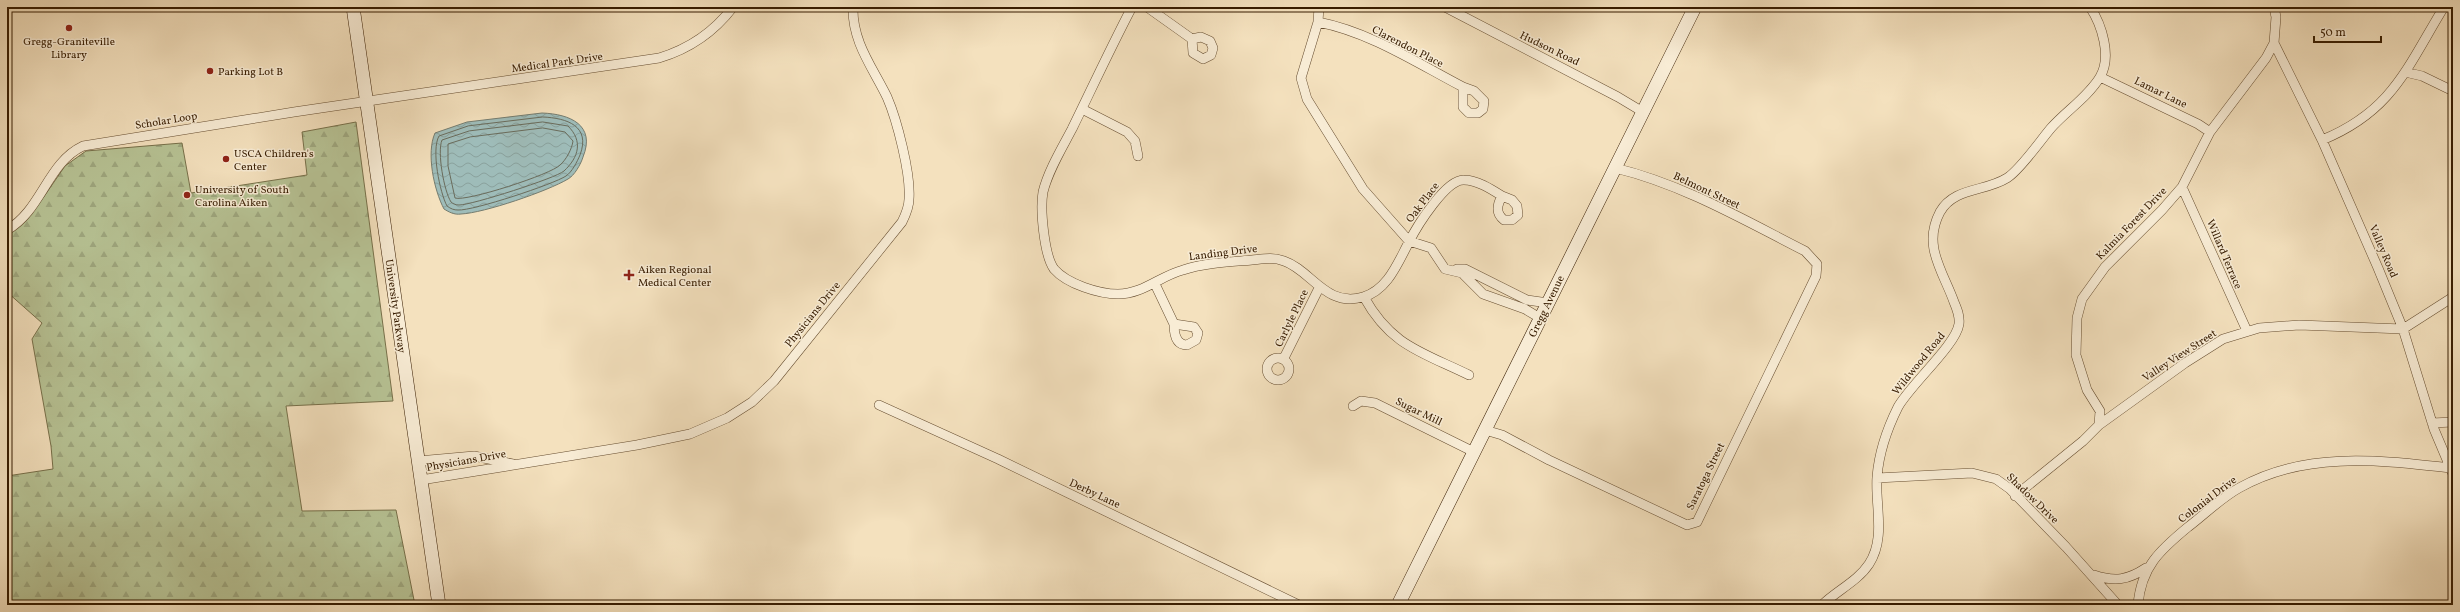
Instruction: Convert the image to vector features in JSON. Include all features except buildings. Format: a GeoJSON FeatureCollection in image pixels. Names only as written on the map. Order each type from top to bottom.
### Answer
{"type":"FeatureCollection","features":[{"type":"Feature","properties":{"kind":"street","name":"University Parkway"},"geometry":{"type":"LineString","coordinates":[[353,7],[439,605]]}},
{"type":"Feature","properties":{"kind":"street","name":"Medical Park Drive"},"geometry":{"type":"LineString","coordinates":[[367,102],[659,58],[683,49],[705,36],[733,7]]}},
{"type":"Feature","properties":{"kind":"street","name":"Physicians Drive"},"geometry":{"type":"LineString","coordinates":[[421,480],[637,445],[690,434],[740,410],[774,381],[902,222],[908,208],[909,192],[897,128],[887,98],[864,57],[854,23],[853,7]]}},
{"type":"Feature","properties":{"kind":"street","name":"Landing Drive"},"geometry":{"type":"LineString","coordinates":[[1132,7],[1082,109],[1043,194],[1046,242],[1050,260],[1054,268],[1064,276],[1098,291],[1119,294],[1155,284],[1180,270],[1198,266],[1272,258],[1298,268],[1319,288],[1341,297],[1364,297]]}},
{"type":"Feature","properties":{"kind":"street"},"geometry":{"type":"LineString","coordinates":[[1147,7],[1192,39]]}},
{"type":"Feature","properties":{"kind":"street"},"geometry":{"type":"LineString","coordinates":[[1319,7],[1318,22],[1301,78],[1304,93],[1363,189],[1409,241],[1431,248],[1445,268],[1462,273],[1476,289],[1490,298],[1525,309],[1540,318]]}},
{"type":"Feature","properties":{"kind":"street","name":"Hudson Road"},"geometry":{"type":"LineString","coordinates":[[1446,7],[1618,97],[1643,112]]}},
{"type":"Feature","properties":{"kind":"street","name":"Gregg Avenue"},"geometry":{"type":"LineString","coordinates":[[1398,605],[1694,7]]}},
{"type":"Feature","properties":{"kind":"street"},"geometry":{"type":"LineString","coordinates":[[2090,7],[2098,22],[2103,41],[2105,61],[2100,77]]}},
{"type":"Feature","properties":{"kind":"street","name":"Kalmia Forest Drive"},"geometry":{"type":"LineString","coordinates":[[2099,424],[2100,411],[2087,390],[2076,355],[2077,318],[2079,308],[2087,291],[2105,267],[2182,187],[2210,132],[2266,58],[2274,43],[2276,17],[2274,7]]}},
{"type":"Feature","properties":{"kind":"street"},"geometry":{"type":"LineString","coordinates":[[2322,140],[2365,118],[2384,99],[2405,72],[2444,7]]}},
{"type":"Feature","properties":{"kind":"street","name":"Clarendon Place"},"geometry":{"type":"LineString","coordinates":[[1318,22],[1344,29],[1379,43],[1463,87]]}},
{"type":"Feature","properties":{"kind":"street","name":"Valley Road"},"geometry":{"type":"LineString","coordinates":[[2274,43],[2322,140],[2403,329],[2432,423],[2451,471]]}},
{"type":"Feature","properties":{"kind":"street"},"geometry":{"type":"LineString","coordinates":[[2405,72],[2422,76],[2453,91]]}},
{"type":"Feature","properties":{"kind":"street","name":"Lamar Lane"},"geometry":{"type":"LineString","coordinates":[[2100,77],[2198,124],[2210,132]]}},
{"type":"Feature","properties":{"kind":"street","name":"Wildwood Road"},"geometry":{"type":"LineString","coordinates":[[1822,605],[1867,567],[1873,558],[1878,534],[1877,478],[1883,444],[1900,404],[1958,330],[1958,312],[1935,260],[1933,226],[1941,210],[1951,198],[1993,185],[2010,177],[2052,126],[2100,77]]}},
{"type":"Feature","properties":{"kind":"street","name":"Scholar Loop"},"geometry":{"type":"LineString","coordinates":[[7,230],[32,208],[68,155],[83,146],[367,102]]}},
{"type":"Feature","properties":{"kind":"street"},"geometry":{"type":"LineString","coordinates":[[1082,109],[1127,132],[1135,141],[1138,156]]}},
{"type":"Feature","properties":{"kind":"street","name":"Belmont Street"},"geometry":{"type":"LineString","coordinates":[[1615,168],[1648,176],[1787,242]]}},
{"type":"Feature","properties":{"kind":"street","name":"Oak Place"},"geometry":{"type":"LineString","coordinates":[[1409,241],[1442,194],[1452,183],[1463,179],[1472,181],[1502,196]]}},
{"type":"Feature","properties":{"kind":"street","name":"Willard Terrace"},"geometry":{"type":"LineString","coordinates":[[2182,187],[2247,331]]}},
{"type":"Feature","properties":{"kind":"street"},"geometry":{"type":"LineString","coordinates":[[1409,241],[1394,272],[1379,287],[1364,297],[1383,325],[1404,345],[1469,375]]}},
{"type":"Feature","properties":{"kind":"street","name":"Saratoga Street"},"geometry":{"type":"LineString","coordinates":[[1485,430],[1502,435],[1679,521],[1694,524],[1712,495],[1739,432],[1818,270],[1815,259],[1787,242]]}},
{"type":"Feature","properties":{"kind":"street"},"geometry":{"type":"LineString","coordinates":[[1445,268],[1465,269],[1527,300],[1548,303]]}},
{"type":"Feature","properties":{"kind":"street"},"geometry":{"type":"LineString","coordinates":[[1155,284],[1174,324]]}},
{"type":"Feature","properties":{"kind":"street","name":"Carlyle Place"},"geometry":{"type":"LineString","coordinates":[[1284,358],[1319,288]]}},
{"type":"Feature","properties":{"kind":"street"},"geometry":{"type":"LineString","coordinates":[[2403,329],[2453,297]]}},
{"type":"Feature","properties":{"kind":"street","name":"Valley View Street"},"geometry":{"type":"LineString","coordinates":[[2015,496],[2083,441],[2099,424],[2190,360],[2223,340],[2247,331],[2320,325],[2378,329],[2403,329]]}},
{"type":"Feature","properties":{"kind":"street","name":"Sugar Mill"},"geometry":{"type":"LineString","coordinates":[[1354,406],[1361,400],[1374,403],[1474,452]]}},
{"type":"Feature","properties":{"kind":"street","name":"Derby Lane"},"geometry":{"type":"LineString","coordinates":[[879,405],[998,459],[1299,605]]}},
{"type":"Feature","properties":{"kind":"street"},"geometry":{"type":"LineString","coordinates":[[2432,423],[2453,422]]}},
{"type":"Feature","properties":{"kind":"street","name":"Physicians Drive"},"geometry":{"type":"LineString","coordinates":[[418,461],[474,456],[514,464]]}},
{"type":"Feature","properties":{"kind":"street","name":"Colonial Drive"},"geometry":{"type":"LineString","coordinates":[[2138,605],[2141,583],[2146,568],[2170,543],[2239,488],[2278,469],[2327,461],[2409,464],[2451,471]]}},
{"type":"Feature","properties":{"kind":"street","name":"Shadow Drive"},"geometry":{"type":"LineString","coordinates":[[1877,478],[1936,473],[1981,474],[2003,484],[2092,575],[2118,605]]}},
{"type":"Feature","properties":{"kind":"street"},"geometry":{"type":"LineString","coordinates":[[2092,575],[2106,579],[2120,580],[2146,568]]}},
{"type":"Feature","properties":{"kind":"green space"},"geometry":{"type":"Polygon","coordinates":[[[356,122],[393,401],[286,406],[302,511],[396,510],[415,605],[7,605],[7,476],[53,469],[51,446],[32,339],[42,323],[7,292],[7,237],[43,198],[65,166],[86,151],[182,143],[191,193],[307,175],[302,132],[356,122]]]}},
{"type":"Feature","properties":{"kind":"water"},"geometry":{"type":"Polygon","coordinates":[[[542,113],[571,119],[578,123],[583,129],[586,137],[586,146],[581,163],[573,175],[559,184],[516,201],[485,210],[458,214],[444,209],[437,192],[432,171],[431,151],[435,133],[467,122],[542,113]]]}},
{"type":"Feature","properties":{"kind":"place","name":"Gregg-Graniteville Library"},"geometry":{"type":"Point","coordinates":[69,28]}},
{"type":"Feature","properties":{"kind":"place","name":"Parking Lot B"},"geometry":{"type":"Point","coordinates":[210,71]}},
{"type":"Feature","properties":{"kind":"place","name":"USCA Children's Center"},"geometry":{"type":"Point","coordinates":[226,159]}},
{"type":"Feature","properties":{"kind":"place","name":"University of South Carolina Aiken"},"geometry":{"type":"Point","coordinates":[187,195]}},
{"type":"Feature","properties":{"kind":"place","name":"Aiken Regional Medical Center"},"geometry":{"type":"Point","coordinates":[629,275]}}]}
